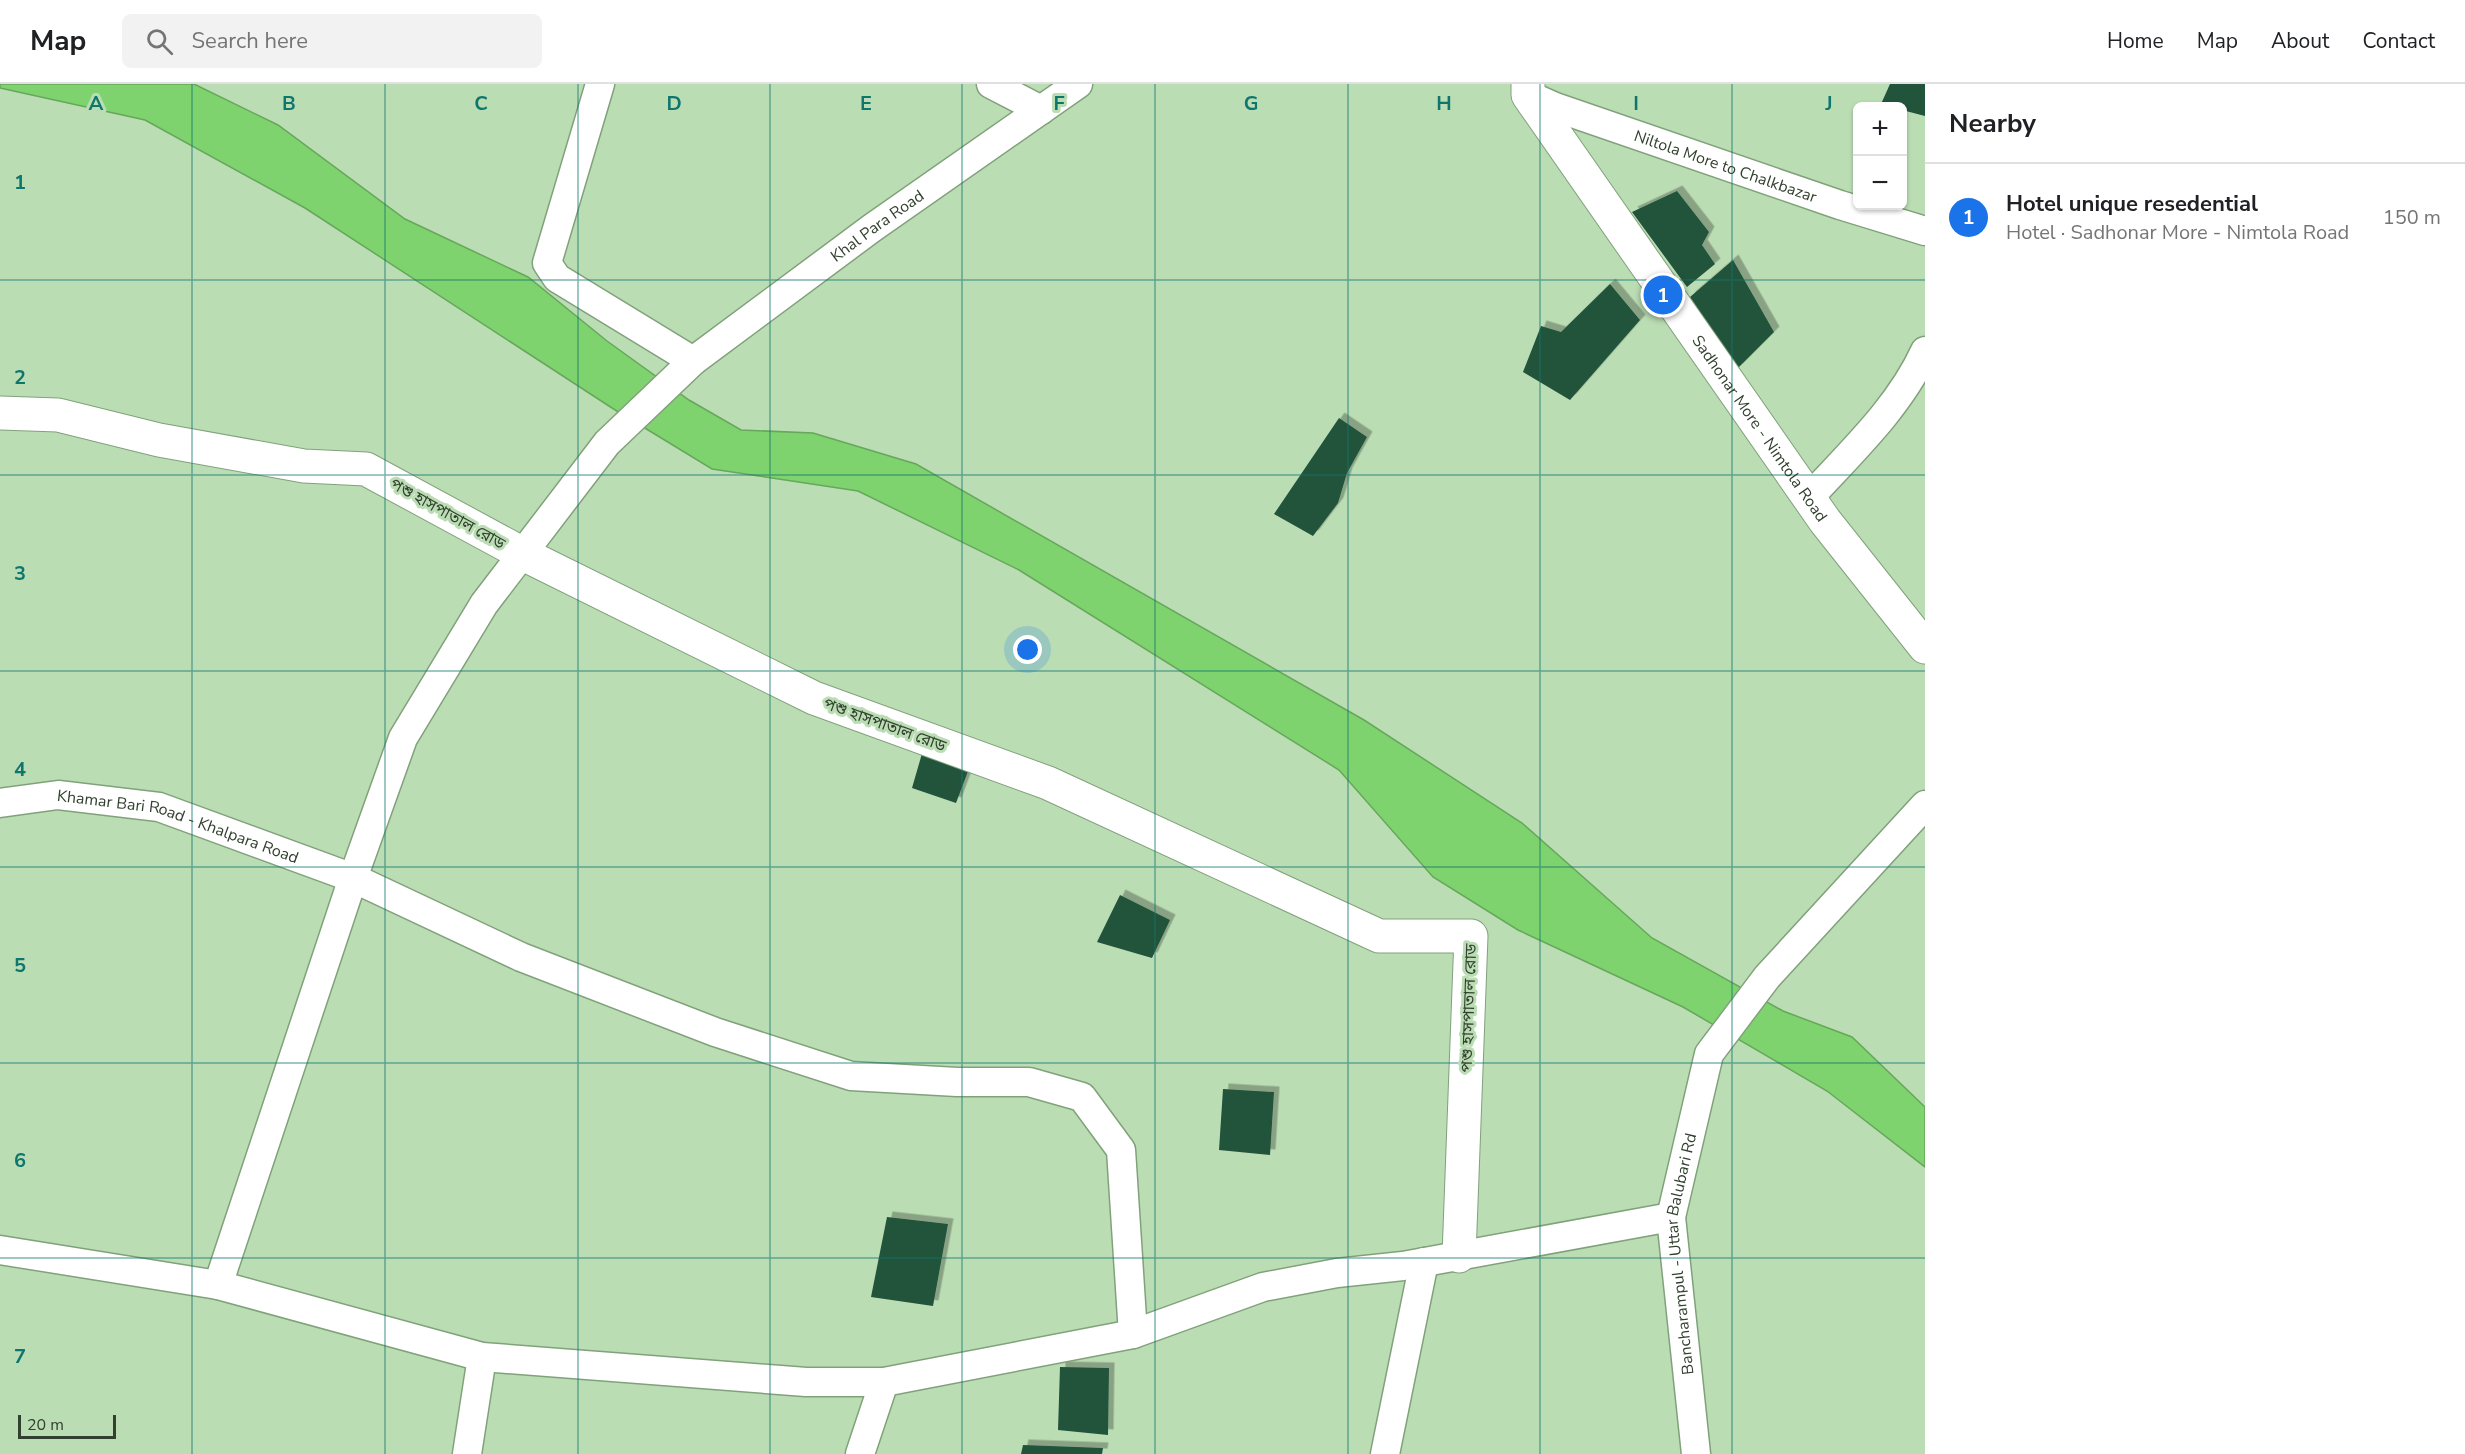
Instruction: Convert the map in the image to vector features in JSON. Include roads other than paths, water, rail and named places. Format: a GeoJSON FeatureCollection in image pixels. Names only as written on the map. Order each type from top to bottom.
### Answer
{"type":"FeatureCollection","features":[{"type":"Feature","properties":{"kind":"street"},"geometry":{"type":"LineString","coordinates":[[600,84],[547,263],[557,278],[687,368]]}},
{"type":"Feature","properties":{"kind":"street"},"geometry":{"type":"LineString","coordinates":[[991,84],[1041,110]]}},
{"type":"Feature","properties":{"kind":"street","name":"Khal Para Road"},"geometry":{"type":"LineString","coordinates":[[218,1285],[353,878],[403,738],[484,604],[607,443],[687,368],[872,228],[1078,84]]}},
{"type":"Feature","properties":{"kind":"street","name":"Niltola More to Chalkbazar"},"geometry":{"type":"LineString","coordinates":[[1526,88],[1555,107],[1818,198],[1925,231]]}},
{"type":"Feature","properties":{"kind":"street","name":"Sadhonar More - Nimtola Road"},"geometry":{"type":"LineString","coordinates":[[1526,88],[1808,499],[1925,646]]}},
{"type":"Feature","properties":{"kind":"street"},"geometry":{"type":"LineString","coordinates":[[1808,499],[1870,432],[1915,374],[1925,351]]}},
{"type":"Feature","properties":{"kind":"street","name":"পশু হাসপাতাল রোড"},"geometry":{"type":"LineString","coordinates":[[0,413],[58,415],[159,441],[304,466],[366,469],[523,554],[814,698],[1048,783],[1379,936],[1471,936],[1459,1256]]}},
{"type":"Feature","properties":{"kind":"street","name":"Khamar Bari Road - Khalpara Road"},"geometry":{"type":"LineString","coordinates":[[0,803],[58,795],[159,807],[353,878],[521,957],[715,1032],[852,1076],[957,1082],[1029,1082],[1082,1097],[1121,1150],[1133,1334]]}},
{"type":"Feature","properties":{"kind":"street","name":"Bancharampul - Uttar Balubari Rd"},"geometry":{"type":"LineString","coordinates":[[1696,1454],[1671,1217],[1709,1054],[1767,977],[1925,805]]}},
{"type":"Feature","properties":{"kind":"street"},"geometry":{"type":"LineString","coordinates":[[0,1250],[218,1285],[482,1357],[806,1382],[884,1383],[1133,1334],[1263,1287],[1459,1256],[1671,1217]]}},
{"type":"Feature","properties":{"kind":"street"},"geometry":{"type":"LineString","coordinates":[[1385,1454],[1424,1262]]}},
{"type":"Feature","properties":{"kind":"street"},"geometry":{"type":"LineString","coordinates":[[467,1454],[482,1357]]}},
{"type":"Feature","properties":{"kind":"street"},"geometry":{"type":"LineString","coordinates":[[860,1454],[884,1383]]}},
{"type":"Feature","properties":{"kind":"place","name":"Hotel unique resedential"},"geometry":{"type":"Point","coordinates":[1663,295]}}]}
